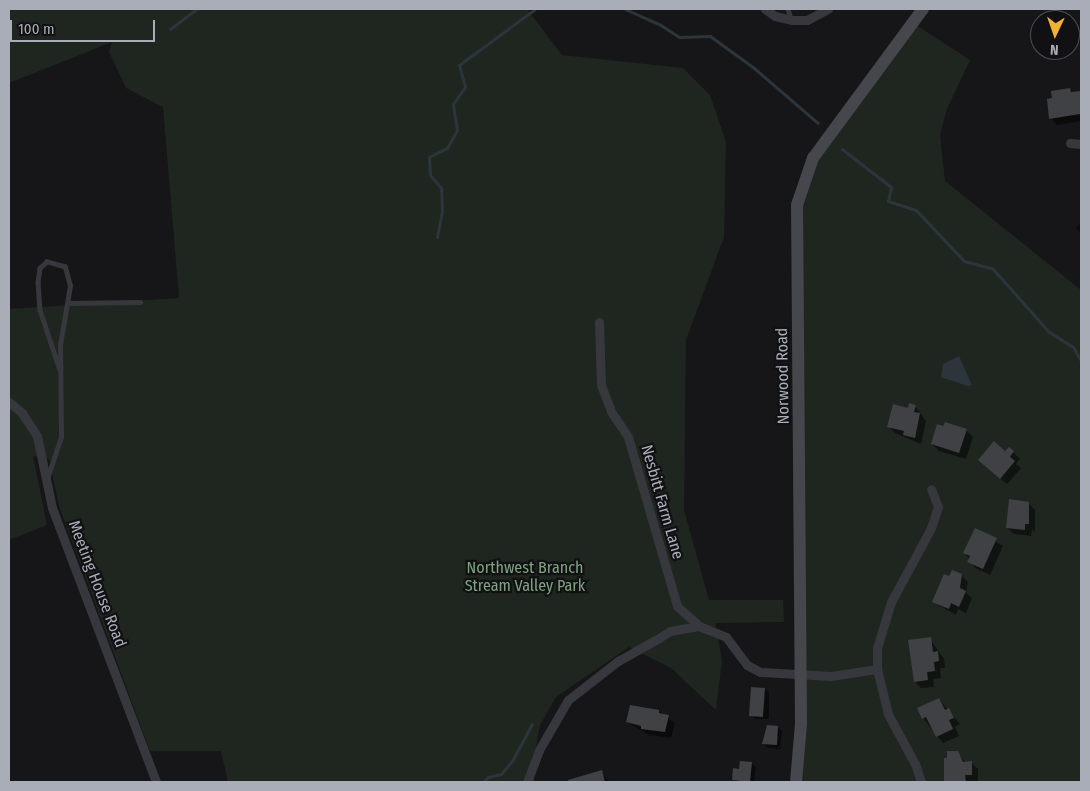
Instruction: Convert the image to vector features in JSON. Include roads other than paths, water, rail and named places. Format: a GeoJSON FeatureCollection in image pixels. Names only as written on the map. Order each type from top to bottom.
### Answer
{"type":"FeatureCollection","features":[{"type":"Feature","properties":{"kind":"street"},"geometry":{"type":"LineString","coordinates":[[765,9],[775,16],[792,20],[807,20],[828,9]]}},
{"type":"Feature","properties":{"kind":"street","name":"Norwood Road"},"geometry":{"type":"LineString","coordinates":[[796,782],[801,676],[797,206],[813,158],[923,9]]}},
{"type":"Feature","properties":{"kind":"street"},"geometry":{"type":"LineString","coordinates":[[1070,143],[1081,144]]}},
{"type":"Feature","properties":{"kind":"street","name":"Nesbitt Farm Lane"},"geometry":{"type":"LineString","coordinates":[[599,322],[598,352],[606,399],[618,426],[628,437],[676,606],[699,626],[726,637],[747,665],[760,672],[801,676],[830,676],[877,669]]}},
{"type":"Feature","properties":{"kind":"street","name":"Meeting House Road"},"geometry":{"type":"LineString","coordinates":[[9,402],[22,413],[38,436],[52,508],[156,782]]}},
{"type":"Feature","properties":{"kind":"street"},"geometry":{"type":"LineString","coordinates":[[921,782],[916,764],[888,714],[877,669],[880,632],[891,602],[931,528],[938,508],[931,489]]}},
{"type":"Feature","properties":{"kind":"street"},"geometry":{"type":"LineString","coordinates":[[527,782],[540,750],[568,700],[618,662],[670,631],[699,626]]}},
{"type":"Feature","properties":{"kind":"lane"},"geometry":{"type":"LineString","coordinates":[[788,9],[792,20]]}},
{"type":"Feature","properties":{"kind":"lane"},"geometry":{"type":"LineString","coordinates":[[47,477],[61,438],[60,345],[67,304],[68,273],[65,267],[47,262],[40,268],[40,310],[60,370]]}},
{"type":"Feature","properties":{"kind":"lane"},"geometry":{"type":"LineString","coordinates":[[67,304],[140,302]]}},
{"type":"Feature","properties":{"kind":"waterway"},"geometry":{"type":"LineString","coordinates":[[170,29],[197,9]]}},
{"type":"Feature","properties":{"kind":"waterway"},"geometry":{"type":"LineString","coordinates":[[437,237],[442,211],[441,188],[430,175],[429,157],[447,148],[457,130],[453,104],[465,87],[459,65],[535,9]]}},
{"type":"Feature","properties":{"kind":"waterway"},"geometry":{"type":"LineString","coordinates":[[625,9],[659,24],[679,37],[710,36],[754,68],[818,123]]}},
{"type":"Feature","properties":{"kind":"waterway"},"geometry":{"type":"LineString","coordinates":[[842,149],[891,187],[888,201],[916,210],[964,261],[993,269],[1048,331],[1073,347],[1081,361]]}},
{"type":"Feature","properties":{"kind":"waterway"},"geometry":{"type":"LineString","coordinates":[[483,782],[488,777],[501,774],[512,761],[532,724]]}},
{"type":"Feature","properties":{"kind":"park label","name":"Northwest Branch Stream Valley Park"},"geometry":{"type":"Point","coordinates":[525,577]}}]}
